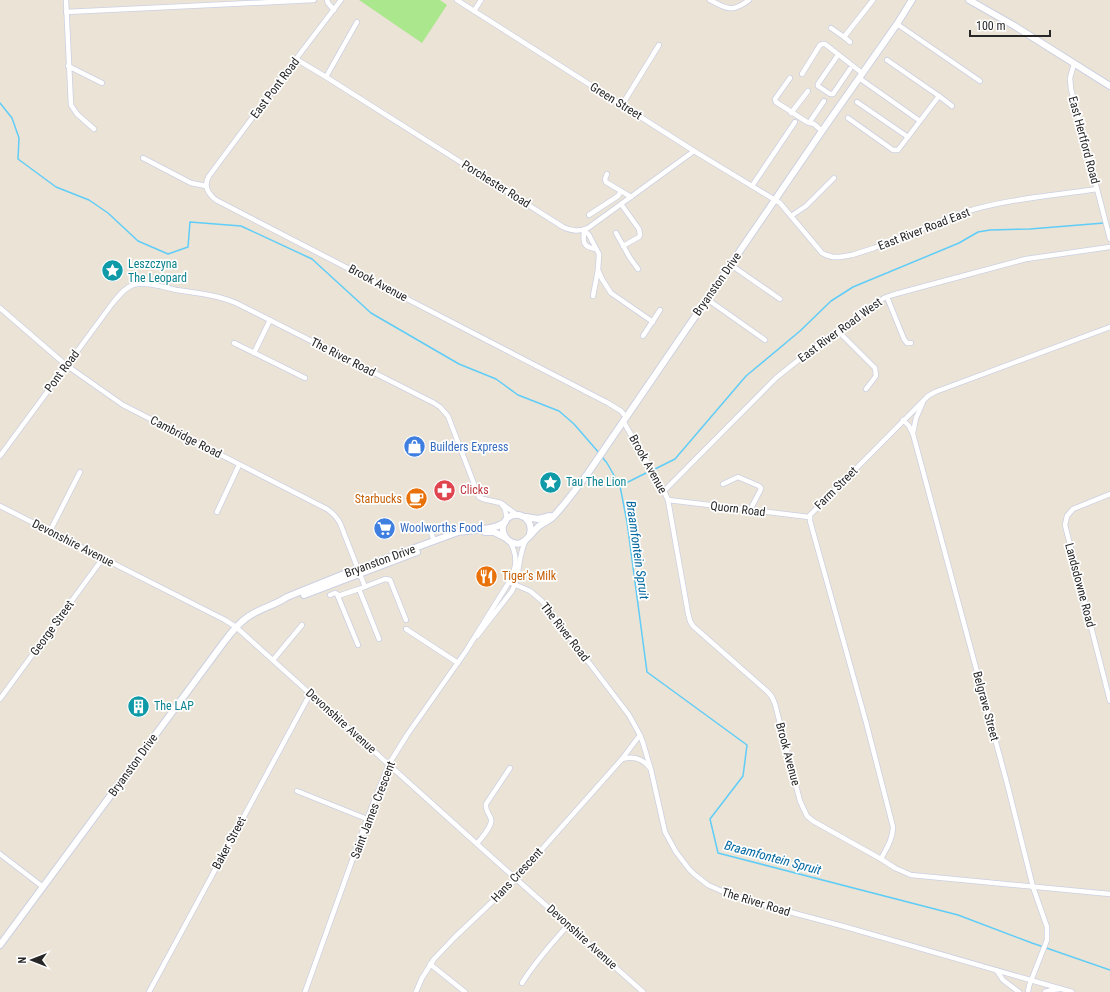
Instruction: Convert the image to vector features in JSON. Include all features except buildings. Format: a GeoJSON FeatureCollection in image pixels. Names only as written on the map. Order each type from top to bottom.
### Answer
{"type":"FeatureCollection","features":[{"type":"Feature","properties":{"kind":"main road","name":"Bryanston Drive"},"geometry":{"type":"LineString","coordinates":[[877,52],[897,24],[911,0]]}},
{"type":"Feature","properties":{"kind":"main road","name":"Bryanston Drive"},"geometry":{"type":"LineString","coordinates":[[528,537],[540,525],[555,514],[588,473],[861,76],[911,0]]}},
{"type":"Feature","properties":{"kind":"main road"},"geometry":{"type":"LineString","coordinates":[[969,0],[1013,25],[1110,86]]}},
{"type":"Feature","properties":{"kind":"main road"},"geometry":{"type":"LineString","coordinates":[[520,516],[526,518],[531,526],[528,537],[518,543],[508,540],[503,530],[506,520],[514,515],[541,519],[555,514]]}},
{"type":"Feature","properties":{"kind":"main road","name":"Bryanston Drive"},"geometry":{"type":"LineString","coordinates":[[359,571],[434,541],[465,531],[495,527],[506,520]]}},
{"type":"Feature","properties":{"kind":"main road","name":"Bryanston Drive"},"geometry":{"type":"LineString","coordinates":[[0,945],[224,642],[245,618],[280,602],[286,597],[462,535],[491,532],[496,533],[508,540]]}},
{"type":"Feature","properties":{"kind":"street"},"geometry":{"type":"LineString","coordinates":[[66,0],[71,105],[77,114],[94,129]]}},
{"type":"Feature","properties":{"kind":"street"},"geometry":{"type":"LineString","coordinates":[[66,12],[314,0]]}},
{"type":"Feature","properties":{"kind":"street"},"geometry":{"type":"LineString","coordinates":[[326,0],[334,10]]}},
{"type":"Feature","properties":{"kind":"street","name":"East Pont Road"},"geometry":{"type":"LineString","coordinates":[[206,186],[209,176],[341,0]]}},
{"type":"Feature","properties":{"kind":"street","name":"Green Street"},"geometry":{"type":"LineString","coordinates":[[457,0],[694,151],[776,200]]}},
{"type":"Feature","properties":{"kind":"street"},"geometry":{"type":"LineString","coordinates":[[474,11],[481,0]]}},
{"type":"Feature","properties":{"kind":"street"},"geometry":{"type":"LineString","coordinates":[[710,0],[724,8],[730,9],[742,5],[749,0]]}},
{"type":"Feature","properties":{"kind":"street"},"geometry":{"type":"LineString","coordinates":[[844,37],[873,0]]}},
{"type":"Feature","properties":{"kind":"street"},"geometry":{"type":"LineString","coordinates":[[326,77],[358,22]]}},
{"type":"Feature","properties":{"kind":"street"},"geometry":{"type":"LineString","coordinates":[[897,24],[980,81]]}},
{"type":"Feature","properties":{"kind":"street"},"geometry":{"type":"LineString","coordinates":[[831,28],[850,42]]}},
{"type":"Feature","properties":{"kind":"street"},"geometry":{"type":"LineString","coordinates":[[802,74],[820,45],[825,44],[861,76],[920,121]]}},
{"type":"Feature","properties":{"kind":"street"},"geometry":{"type":"LineString","coordinates":[[622,105],[659,45]]}},
{"type":"Feature","properties":{"kind":"street"},"geometry":{"type":"LineString","coordinates":[[838,55],[818,86],[830,94],[833,94],[850,69]]}},
{"type":"Feature","properties":{"kind":"street","name":"Porchester Road"},"geometry":{"type":"LineString","coordinates":[[296,59],[563,227],[577,231],[584,230]]}},
{"type":"Feature","properties":{"kind":"street"},"geometry":{"type":"LineString","coordinates":[[887,60],[952,106]]}},
{"type":"Feature","properties":{"kind":"street","name":"East Hertford Road"},"geometry":{"type":"LineString","coordinates":[[1074,64],[1070,78],[1071,89],[1110,239]]}},
{"type":"Feature","properties":{"kind":"street"},"geometry":{"type":"LineString","coordinates":[[68,66],[102,83]]}},
{"type":"Feature","properties":{"kind":"street"},"geometry":{"type":"LineString","coordinates":[[790,78],[775,101],[777,104],[809,123],[814,124],[822,131]]}},
{"type":"Feature","properties":{"kind":"street"},"geometry":{"type":"LineString","coordinates":[[791,112],[808,91]]}},
{"type":"Feature","properties":{"kind":"street"},"geometry":{"type":"LineString","coordinates":[[848,118],[893,150],[898,150],[939,96]]}},
{"type":"Feature","properties":{"kind":"street"},"geometry":{"type":"LineString","coordinates":[[809,123],[824,101]]}},
{"type":"Feature","properties":{"kind":"street"},"geometry":{"type":"LineString","coordinates":[[857,102],[908,137]]}},
{"type":"Feature","properties":{"kind":"street"},"geometry":{"type":"LineString","coordinates":[[752,186],[795,122]]}},
{"type":"Feature","properties":{"kind":"street"},"geometry":{"type":"LineString","coordinates":[[584,230],[694,151]]}},
{"type":"Feature","properties":{"kind":"street"},"geometry":{"type":"LineString","coordinates":[[143,158],[191,183],[206,186]]}},
{"type":"Feature","properties":{"kind":"street"},"geometry":{"type":"LineString","coordinates":[[607,174],[605,179],[606,182],[630,197]]}},
{"type":"Feature","properties":{"kind":"street"},"geometry":{"type":"LineString","coordinates":[[791,216],[810,203],[834,178]]}},
{"type":"Feature","properties":{"kind":"street","name":"Brook Avenue"},"geometry":{"type":"LineString","coordinates":[[206,186],[209,193],[216,200],[571,383],[618,409],[668,500],[691,624],[772,697],[800,801],[807,816],[813,821],[900,871],[916,876],[1110,894]]}},
{"type":"Feature","properties":{"kind":"street","name":"East River Road East"},"geometry":{"type":"LineString","coordinates":[[776,200],[823,254],[840,257],[874,248],[975,209],[1097,189]]}},
{"type":"Feature","properties":{"kind":"street"},"geometry":{"type":"LineString","coordinates":[[589,215],[618,196],[621,192]]}},
{"type":"Feature","properties":{"kind":"street"},"geometry":{"type":"LineString","coordinates":[[621,204],[640,232],[639,237],[623,246]]}},
{"type":"Feature","properties":{"kind":"street"},"geometry":{"type":"LineString","coordinates":[[584,230],[583,238],[585,245],[596,249]]}},
{"type":"Feature","properties":{"kind":"street"},"geometry":{"type":"LineString","coordinates":[[584,230],[589,235],[599,254],[598,270],[593,296]]}},
{"type":"Feature","properties":{"kind":"street"},"geometry":{"type":"LineString","coordinates":[[616,234],[638,269]]}},
{"type":"Feature","properties":{"kind":"street","name":"East River Road West"},"geometry":{"type":"LineString","coordinates":[[664,491],[776,378],[838,331],[887,297],[1026,259],[1110,247]]}},
{"type":"Feature","properties":{"kind":"street"},"geometry":{"type":"LineString","coordinates":[[731,265],[780,300]]}},
{"type":"Feature","properties":{"kind":"street"},"geometry":{"type":"LineString","coordinates":[[598,270],[607,287],[613,294],[653,322]]}},
{"type":"Feature","properties":{"kind":"street","name":"The River Road"},"geometry":{"type":"LineString","coordinates":[[127,288],[136,284],[149,285],[219,298],[236,303],[440,407],[448,416],[479,497],[501,503],[520,516]]}},
{"type":"Feature","properties":{"kind":"street","name":"Pont Road"},"geometry":{"type":"LineString","coordinates":[[0,456],[112,304],[127,288]]}},
{"type":"Feature","properties":{"kind":"street"},"geometry":{"type":"LineString","coordinates":[[887,297],[904,339],[907,343],[911,343]]}},
{"type":"Feature","properties":{"kind":"street"},"geometry":{"type":"LineString","coordinates":[[707,299],[765,340]]}},
{"type":"Feature","properties":{"kind":"street","name":"Cambridge Road"},"geometry":{"type":"LineString","coordinates":[[0,308],[66,366],[123,405],[332,512],[340,523],[365,587]]}},
{"type":"Feature","properties":{"kind":"street"},"geometry":{"type":"LineString","coordinates":[[643,336],[660,310]]}},
{"type":"Feature","properties":{"kind":"street"},"geometry":{"type":"LineString","coordinates":[[254,353],[270,320]]}},
{"type":"Feature","properties":{"kind":"street","name":"Farm Street"},"geometry":{"type":"LineString","coordinates":[[881,859],[892,836],[893,827],[866,722],[809,517],[810,513],[903,420],[925,399],[935,392],[1110,327]]}},
{"type":"Feature","properties":{"kind":"street"},"geometry":{"type":"LineString","coordinates":[[838,331],[875,368],[876,376],[866,388]]}},
{"type":"Feature","properties":{"kind":"street"},"geometry":{"type":"LineString","coordinates":[[234,343],[305,378]]}},
{"type":"Feature","properties":{"kind":"street"},"geometry":{"type":"LineString","coordinates":[[913,434],[916,416],[925,399]]}},
{"type":"Feature","properties":{"kind":"street","name":"Belgrave Street"},"geometry":{"type":"LineString","coordinates":[[903,420],[909,426],[913,434],[1006,780],[1033,887],[1047,927],[1047,940],[1031,980],[1028,992]]}},
{"type":"Feature","properties":{"kind":"street"},"geometry":{"type":"LineString","coordinates":[[217,512],[239,465]]}},
{"type":"Feature","properties":{"kind":"street"},"geometry":{"type":"LineString","coordinates":[[50,531],[80,472]]}},
{"type":"Feature","properties":{"kind":"street"},"geometry":{"type":"LineString","coordinates":[[723,484],[738,477],[759,486],[761,488],[760,491],[750,510]]}},
{"type":"Feature","properties":{"kind":"street","name":"Landsdowne Road"},"geometry":{"type":"LineString","coordinates":[[1110,494],[1073,509],[1067,516],[1064,525],[1110,702]]}},
{"type":"Feature","properties":{"kind":"street","name":"Quorn Road"},"geometry":{"type":"LineString","coordinates":[[668,500],[809,517]]}},
{"type":"Feature","properties":{"kind":"street"},"geometry":{"type":"LineString","coordinates":[[501,503],[505,509],[506,520]]}},
{"type":"Feature","properties":{"kind":"street","name":"Devonshire Avenue"},"geometry":{"type":"LineString","coordinates":[[0,506],[225,620],[236,627],[643,992]]}},
{"type":"Feature","properties":{"kind":"street"},"geometry":{"type":"LineString","coordinates":[[429,527],[434,541]]}},
{"type":"Feature","properties":{"kind":"street","name":"Saint James Crescent"},"geometry":{"type":"LineString","coordinates":[[471,643],[516,585],[519,571],[520,553],[528,537]]}},
{"type":"Feature","properties":{"kind":"street","name":"Saint James Crescent"},"geometry":{"type":"LineString","coordinates":[[305,992],[389,764],[407,735],[471,643],[509,582],[514,571],[516,559],[514,549],[508,540]]}},
{"type":"Feature","properties":{"kind":"street","name":"George Street"},"geometry":{"type":"LineString","coordinates":[[0,699],[103,558]]}},
{"type":"Feature","properties":{"kind":"street"},"geometry":{"type":"LineString","coordinates":[[338,596],[385,579],[390,580],[406,620]]}},
{"type":"Feature","properties":{"kind":"street","name":"The River Road"},"geometry":{"type":"LineString","coordinates":[[509,582],[530,591],[542,601],[624,708],[640,735],[651,770],[662,822],[667,836],[676,852],[689,869],[713,888],[726,894],[1072,992]]}},
{"type":"Feature","properties":{"kind":"street"},"geometry":{"type":"LineString","coordinates":[[359,589],[379,639]]}},
{"type":"Feature","properties":{"kind":"street"},"geometry":{"type":"LineString","coordinates":[[330,595],[337,593],[358,645]]}},
{"type":"Feature","properties":{"kind":"street"},"geometry":{"type":"LineString","coordinates":[[273,660],[302,625]]}},
{"type":"Feature","properties":{"kind":"street"},"geometry":{"type":"LineString","coordinates":[[406,629],[458,663]]}},
{"type":"Feature","properties":{"kind":"street","name":"Baker Street"},"geometry":{"type":"LineString","coordinates":[[149,992],[310,694]]}},
{"type":"Feature","properties":{"kind":"street","name":"Hans Crescent"},"geometry":{"type":"LineString","coordinates":[[416,992],[430,964],[450,942],[516,879],[622,759],[640,735]]}},
{"type":"Feature","properties":{"kind":"street"},"geometry":{"type":"LineString","coordinates":[[622,759],[639,759],[646,763],[651,770]]}},
{"type":"Feature","properties":{"kind":"street"},"geometry":{"type":"LineString","coordinates":[[477,844],[491,824],[491,818],[486,810],[486,804],[510,768]]}},
{"type":"Feature","properties":{"kind":"street"},"geometry":{"type":"LineString","coordinates":[[297,791],[368,819]]}},
{"type":"Feature","properties":{"kind":"street"},"geometry":{"type":"LineString","coordinates":[[0,854],[43,887]]}},
{"type":"Feature","properties":{"kind":"street"},"geometry":{"type":"LineString","coordinates":[[522,983],[527,974],[546,950],[568,925]]}},
{"type":"Feature","properties":{"kind":"street"},"geometry":{"type":"LineString","coordinates":[[430,964],[465,992]]}},
{"type":"Feature","properties":{"kind":"street"},"geometry":{"type":"LineString","coordinates":[[997,971],[1002,980],[1019,992]]}},
{"type":"Feature","properties":{"kind":"street"},"geometry":{"type":"LineString","coordinates":[[1045,992],[1061,989]]}},
{"type":"Feature","properties":{"kind":"green space"},"geometry":{"type":"Polygon","coordinates":[[[359,0],[440,0],[447,5],[422,43],[359,0]]]}},
{"type":"Feature","properties":{"kind":"waterway","name":"Braamfontein Spruit"},"geometry":{"type":"LineString","coordinates":[[0,103],[12,118],[19,138],[18,159],[56,187],[89,200],[108,213],[138,241],[168,254],[188,247],[190,222],[241,226],[312,259],[371,313],[459,364],[496,379],[518,395],[559,411],[574,424],[600,454]]}},
{"type":"Feature","properties":{"kind":"waterway"},"geometry":{"type":"LineString","coordinates":[[653,470],[675,459],[746,376],[800,331],[831,301],[853,287],[959,243],[978,232],[1104,223]]}},
{"type":"Feature","properties":{"kind":"waterway","name":"Braamfontein Spruit"},"geometry":{"type":"LineString","coordinates":[[602,457],[620,486],[627,522],[647,672],[747,745],[743,776],[710,819],[718,853],[958,915],[1110,970]]}},
{"type":"Feature","properties":{"kind":"waterway"},"geometry":{"type":"LineString","coordinates":[[620,486],[650,471]]}},
{"type":"Feature","properties":{"kind":"place","name":"Leszczyna The Leopard"},"geometry":{"type":"Point","coordinates":[112,271]}},
{"type":"Feature","properties":{"kind":"place","name":"Builders Express"},"geometry":{"type":"Point","coordinates":[415,447]}},
{"type":"Feature","properties":{"kind":"place","name":"Tau The Lion"},"geometry":{"type":"Point","coordinates":[551,482]}},
{"type":"Feature","properties":{"kind":"place","name":"Clicks"},"geometry":{"type":"Point","coordinates":[444,490]}},
{"type":"Feature","properties":{"kind":"place","name":"Starbucks"},"geometry":{"type":"Point","coordinates":[417,499]}},
{"type":"Feature","properties":{"kind":"place","name":"Woolworths Food"},"geometry":{"type":"Point","coordinates":[385,528]}},
{"type":"Feature","properties":{"kind":"place","name":"Tiger's Milk"},"geometry":{"type":"Point","coordinates":[486,576]}},
{"type":"Feature","properties":{"kind":"place","name":"The LAP"},"geometry":{"type":"Point","coordinates":[138,706]}}]}
